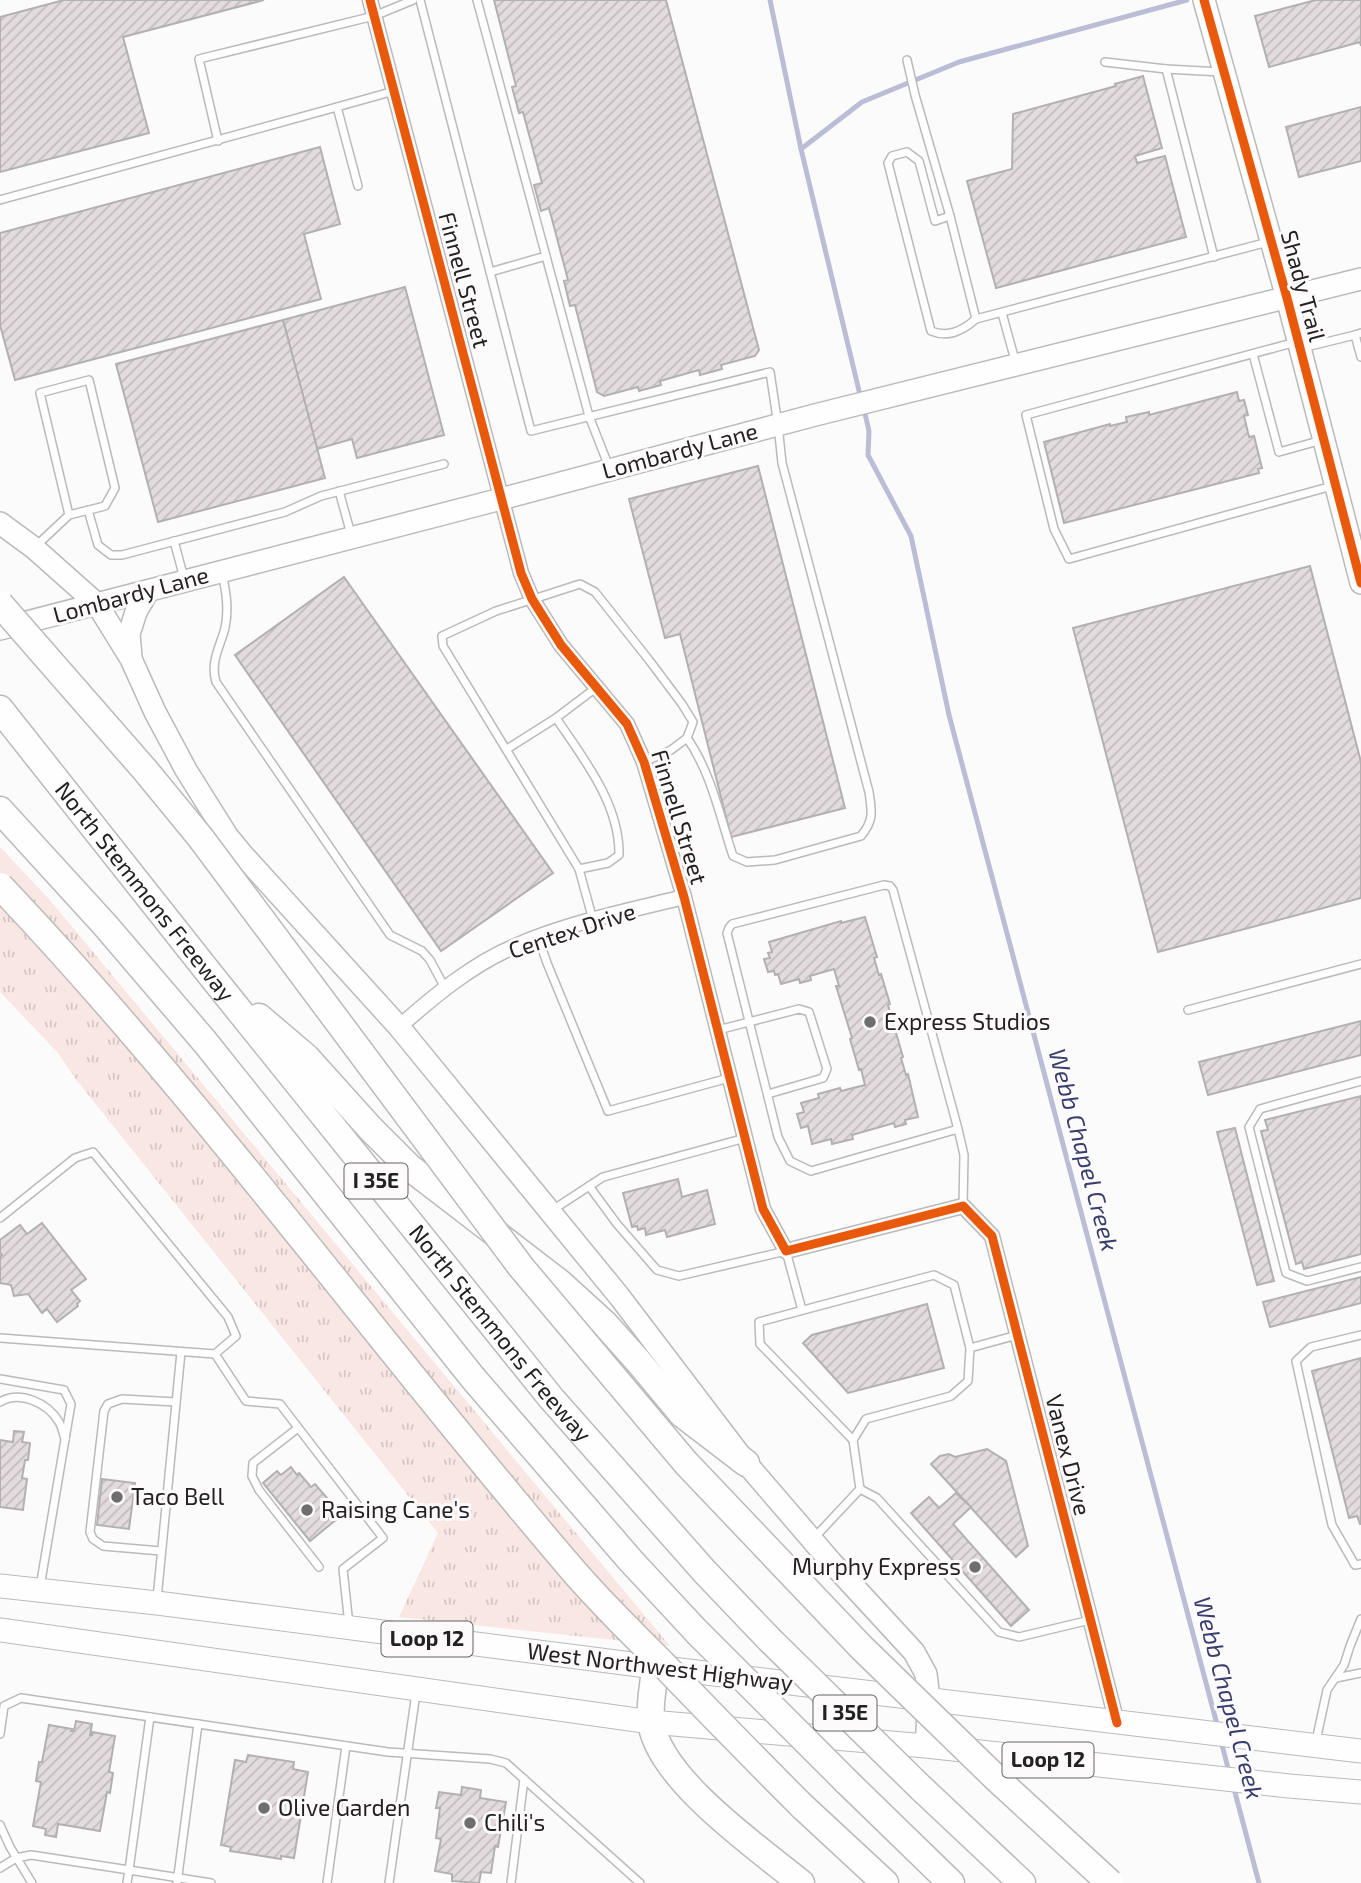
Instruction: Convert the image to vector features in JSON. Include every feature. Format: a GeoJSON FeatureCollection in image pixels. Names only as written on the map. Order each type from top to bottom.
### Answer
{"type":"FeatureCollection","features":[{"type":"Feature","properties":{"kind":"highway"},"geometry":{"type":"LineString","coordinates":[[0,604],[129,751],[192,828],[521,1267],[687,1463],[862,1647],[998,1780],[1110,1883]]}},
{"type":"Feature","properties":{"kind":"highway","name":"North Stemmons Freeway"},"geometry":{"type":"LineString","coordinates":[[0,709],[551,1398],[705,1572],[769,1639],[1022,1883]]}},
{"type":"Feature","properties":{"kind":"highway","name":"North Stemmons Freeway"},"geometry":{"type":"LineString","coordinates":[[0,810],[169,1000],[473,1378],[631,1561],[697,1632],[885,1821],[951,1883]]}},
{"type":"Feature","properties":{"kind":"highway"},"geometry":{"type":"LineString","coordinates":[[0,886],[152,1055],[573,1571],[740,1744],[885,1883]]}},
{"type":"Feature","properties":{"kind":"highway"},"geometry":{"type":"LineString","coordinates":[[213,978],[306,1057],[409,1167],[560,1283],[596,1315],[639,1361],[682,1414],[746,1463]]}},
{"type":"Feature","properties":{"kind":"highway"},"geometry":{"type":"LineString","coordinates":[[655,1667],[651,1721],[663,1754],[686,1785],[714,1812],[801,1883]]}},
{"type":"Feature","properties":{"kind":"main road","name":"Shady Trail"},"geometry":{"type":"LineString","coordinates":[[1205,5],[1287,298],[1361,583]]}},
{"type":"Feature","properties":{"kind":"main road","name":"Lombardy Lane"},"geometry":{"type":"LineString","coordinates":[[0,629],[815,415],[1361,279]]}},
{"type":"Feature","properties":{"kind":"main road"},"geometry":{"type":"LineString","coordinates":[[0,523],[34,548],[97,604],[131,659],[186,770],[228,837],[399,1027],[619,1296],[746,1463],[914,1652],[926,1674],[929,1699],[926,1746]]}},
{"type":"Feature","properties":{"kind":"main road"},"geometry":{"type":"LineString","coordinates":[[131,659],[129,634],[136,612],[148,591]]}},
{"type":"Feature","properties":{"kind":"main road","name":"West Northwest Highway"},"geometry":{"type":"LineString","coordinates":[[0,1586],[1361,1751]]}},
{"type":"Feature","properties":{"kind":"main road","name":"Loop 12"},"geometry":{"type":"LineString","coordinates":[[4,1631],[651,1721],[926,1746],[1361,1792]]}},
{"type":"Feature","properties":{"kind":"street","name":"Finnell Street"},"geometry":{"type":"LineString","coordinates":[[370,0],[521,573],[532,599],[561,645],[627,723],[644,762],[684,897],[762,1209],[786,1251]]}},
{"type":"Feature","properties":{"kind":"street","name":"Centex Drive"},"geometry":{"type":"LineString","coordinates":[[399,1027],[446,988],[511,947],[593,920],[684,897]]}},
{"type":"Feature","properties":{"kind":"street"},"geometry":{"type":"LineString","coordinates":[[786,1251],[963,1206]]}},
{"type":"Feature","properties":{"kind":"street","name":"Vanex Drive"},"geometry":{"type":"LineString","coordinates":[[963,1206],[992,1236],[1117,1723]]}},
{"type":"Feature","properties":{"kind":"lane"},"geometry":{"type":"LineString","coordinates":[[218,141],[199,60],[374,16],[413,0]]}},
{"type":"Feature","properties":{"kind":"lane"},"geometry":{"type":"LineString","coordinates":[[420,0],[531,431],[770,372],[782,463],[869,792],[872,813],[869,826],[860,836],[775,860],[747,862],[733,856],[708,779],[698,754],[687,738]]}},
{"type":"Feature","properties":{"kind":"lane"},"geometry":{"type":"LineString","coordinates":[[477,0],[589,416],[610,470]]}},
{"type":"Feature","properties":{"kind":"lane"},"geometry":{"type":"LineString","coordinates":[[907,60],[976,319]]}},
{"type":"Feature","properties":{"kind":"lane"},"geometry":{"type":"LineString","coordinates":[[1105,62],[1224,72]]}},
{"type":"Feature","properties":{"kind":"lane"},"geometry":{"type":"LineString","coordinates":[[1166,69],[1214,257]]}},
{"type":"Feature","properties":{"kind":"lane"},"geometry":{"type":"LineString","coordinates":[[0,200],[394,90]]}},
{"type":"Feature","properties":{"kind":"lane"},"geometry":{"type":"LineString","coordinates":[[337,107],[358,186]]}},
{"type":"Feature","properties":{"kind":"lane"},"geometry":{"type":"LineString","coordinates":[[950,216],[935,221],[919,161],[908,152],[892,156],[888,163],[931,331],[941,335],[964,330],[976,319],[1271,241]]}},
{"type":"Feature","properties":{"kind":"lane"},"geometry":{"type":"LineString","coordinates":[[490,272],[546,256]]}},
{"type":"Feature","properties":{"kind":"lane"},"geometry":{"type":"LineString","coordinates":[[1002,313],[1016,365]]}},
{"type":"Feature","properties":{"kind":"lane"},"geometry":{"type":"LineString","coordinates":[[1336,485],[1069,559],[1054,529],[1026,415],[1253,354],[1358,334],[1361,357]]}},
{"type":"Feature","properties":{"kind":"lane"},"geometry":{"type":"LineString","coordinates":[[1253,354],[1279,452],[1324,440]]}},
{"type":"Feature","properties":{"kind":"lane"},"geometry":{"type":"LineString","coordinates":[[34,548],[69,515],[104,506],[115,488],[89,380],[40,393],[69,515]]}},
{"type":"Feature","properties":{"kind":"lane"},"geometry":{"type":"LineString","coordinates":[[88,510],[97,545],[111,555],[122,555],[285,512],[321,496],[444,464]]}},
{"type":"Feature","properties":{"kind":"lane"},"geometry":{"type":"LineString","coordinates":[[339,491],[352,538]]}},
{"type":"Feature","properties":{"kind":"lane"},"geometry":{"type":"LineString","coordinates":[[174,541],[185,581]]}},
{"type":"Feature","properties":{"kind":"lane"},"geometry":{"type":"LineString","coordinates":[[222,572],[227,612],[225,629],[214,660],[213,673],[216,682],[390,935],[422,951],[446,988]]}},
{"type":"Feature","properties":{"kind":"lane"},"geometry":{"type":"LineString","coordinates":[[593,920],[579,869],[443,646],[442,636],[496,611],[580,583],[595,592],[693,722],[687,738],[671,750],[644,762]]}},
{"type":"Feature","properties":{"kind":"lane"},"geometry":{"type":"LineString","coordinates":[[507,749],[556,718],[597,687]]}},
{"type":"Feature","properties":{"kind":"lane"},"geometry":{"type":"LineString","coordinates":[[556,718],[597,778],[619,838],[619,855],[608,863],[579,869]]}},
{"type":"Feature","properties":{"kind":"lane"},"geometry":{"type":"LineString","coordinates":[[957,1129],[811,1171],[790,1161],[778,1137],[727,933],[729,928],[872,888],[891,886],[957,1129],[964,1155],[963,1206]]}},
{"type":"Feature","properties":{"kind":"lane"},"geometry":{"type":"LineString","coordinates":[[538,937],[608,1111],[729,1078]]}},
{"type":"Feature","properties":{"kind":"lane"},"geometry":{"type":"LineString","coordinates":[[1188,1010],[1361,964]]}},
{"type":"Feature","properties":{"kind":"lane"},"geometry":{"type":"LineString","coordinates":[[717,1030],[799,1009],[810,1012],[827,1069],[823,1079],[768,1094]]}},
{"type":"Feature","properties":{"kind":"lane"},"geometry":{"type":"LineString","coordinates":[[1361,1081],[1261,1109],[1249,1127],[1286,1273],[1307,1281],[1361,1267]]}},
{"type":"Feature","properties":{"kind":"lane"},"geometry":{"type":"LineString","coordinates":[[550,1211],[603,1177],[744,1138]]}},
{"type":"Feature","properties":{"kind":"lane"},"geometry":{"type":"LineString","coordinates":[[0,1218],[75,1158],[93,1152],[228,1317],[236,1336],[215,1354],[0,1338]]}},
{"type":"Feature","properties":{"kind":"lane"},"geometry":{"type":"LineString","coordinates":[[589,1186],[617,1224],[657,1270],[679,1276],[786,1251],[802,1310]]}},
{"type":"Feature","properties":{"kind":"lane"},"geometry":{"type":"LineString","coordinates":[[853,1440],[866,1419],[951,1396],[968,1381],[970,1348],[954,1285],[934,1275],[760,1322],[760,1344],[853,1440],[860,1489]]}},
{"type":"Feature","properties":{"kind":"lane"},"geometry":{"type":"LineString","coordinates":[[970,1348],[1017,1335]]}},
{"type":"Feature","properties":{"kind":"lane"},"geometry":{"type":"LineString","coordinates":[[1361,1335],[1311,1347],[1296,1362],[1332,1525],[1355,1565],[1361,1563]]}},
{"type":"Feature","properties":{"kind":"lane"},"geometry":{"type":"LineString","coordinates":[[157,1603],[181,1352]]}},
{"type":"Feature","properties":{"kind":"lane"},"geometry":{"type":"LineString","coordinates":[[215,1354],[246,1401],[280,1404],[383,1538],[343,1569],[350,1629]]}},
{"type":"Feature","properties":{"kind":"lane"},"geometry":{"type":"LineString","coordinates":[[0,1379],[64,1390],[71,1404],[39,1591]]}},
{"type":"Feature","properties":{"kind":"lane"},"geometry":{"type":"LineString","coordinates":[[0,1402],[11,1397],[33,1399],[48,1409],[59,1423],[65,1439]]}},
{"type":"Feature","properties":{"kind":"lane"},"geometry":{"type":"LineString","coordinates":[[161,1551],[103,1546],[93,1539],[90,1532],[104,1411],[108,1404],[122,1399],[176,1402]]}},
{"type":"Feature","properties":{"kind":"lane"},"geometry":{"type":"LineString","coordinates":[[298,1428],[253,1463],[251,1470],[259,1490],[319,1567]]}},
{"type":"Feature","properties":{"kind":"lane"},"geometry":{"type":"LineString","coordinates":[[860,1489],[877,1498],[999,1632],[1019,1637],[1090,1620]]}},
{"type":"Feature","properties":{"kind":"lane"},"geometry":{"type":"LineString","coordinates":[[812,1540],[860,1489]]}},
{"type":"Feature","properties":{"kind":"lane"},"geometry":{"type":"LineString","coordinates":[[1315,1746],[1327,1690],[1344,1665],[1361,1619]]}},
{"type":"Feature","properties":{"kind":"lane"},"geometry":{"type":"LineString","coordinates":[[1335,1678],[1361,1673]]}},
{"type":"Feature","properties":{"kind":"lane"},"geometry":{"type":"LineString","coordinates":[[389,1883],[417,1689]]}},
{"type":"Feature","properties":{"kind":"lane"},"geometry":{"type":"LineString","coordinates":[[0,1734],[4,1706],[21,1698],[388,1752],[490,1759],[506,1763],[640,1883]]}},
{"type":"Feature","properties":{"kind":"lane"},"geometry":{"type":"LineString","coordinates":[[127,1883],[150,1717]]}},
{"type":"Feature","properties":{"kind":"lane"},"geometry":{"type":"LineString","coordinates":[[177,1880],[198,1724]]}},
{"type":"Feature","properties":{"kind":"lane"},"geometry":{"type":"LineString","coordinates":[[327,1883],[346,1746]]}},
{"type":"Feature","properties":{"kind":"lane"},"geometry":{"type":"LineString","coordinates":[[511,1883],[524,1779]]}},
{"type":"Feature","properties":{"kind":"lane"},"geometry":{"type":"LineString","coordinates":[[0,1825],[9,1847],[32,1883]]}},
{"type":"Feature","properties":{"kind":"lane"},"geometry":{"type":"LineString","coordinates":[[0,1867],[16,1858],[31,1855],[177,1880],[211,1883]]}},
{"type":"Feature","properties":{"kind":"green space"},"geometry":{"type":"Polygon","coordinates":[[[0,847],[49,899],[670,1646],[399,1617],[438,1533],[75,1078],[58,1053],[0,992],[0,847]]]}},
{"type":"Feature","properties":{"kind":"building"},"geometry":{"type":"Polygon","coordinates":[[[64,0],[264,0],[123,37],[149,133],[0,172],[0,17],[64,0]]]}},
{"type":"Feature","properties":{"kind":"building"},"geometry":{"type":"Polygon","coordinates":[[[494,0],[666,0],[759,350],[755,356],[721,365],[722,369],[700,375],[699,370],[660,381],[661,385],[639,391],[638,387],[604,396],[597,392],[575,305],[570,306],[564,281],[568,280],[549,208],[541,211],[534,185],[542,183],[523,112],[519,113],[512,87],[516,86],[494,0]]]}},
{"type":"Feature","properties":{"kind":"building"},"geometry":{"type":"Polygon","coordinates":[[[1316,0],[1361,0],[1361,46],[1360,42],[1269,67],[1255,16],[1316,0]]]}},
{"type":"Feature","properties":{"kind":"building"},"geometry":{"type":"Polygon","coordinates":[[[1143,76],[1162,148],[1135,156],[1137,163],[1165,156],[1186,237],[996,288],[967,181],[1012,169],[1013,114],[1143,76]]]}},
{"type":"Feature","properties":{"kind":"building"},"geometry":{"type":"Polygon","coordinates":[[[1361,107],[1361,161],[1299,177],[1286,127],[1361,107]]]}},
{"type":"Feature","properties":{"kind":"building"},"geometry":{"type":"Polygon","coordinates":[[[320,147],[340,224],[304,234],[321,299],[15,380],[0,325],[0,233],[320,147]]]}},
{"type":"Feature","properties":{"kind":"building"},"geometry":{"type":"Polygon","coordinates":[[[405,287],[444,435],[357,458],[352,439],[317,449],[283,320],[405,287]]]}},
{"type":"Feature","properties":{"kind":"building"},"geometry":{"type":"Polygon","coordinates":[[[283,320],[325,478],[158,522],[116,364],[283,320]]]}},
{"type":"Feature","properties":{"kind":"building"},"geometry":{"type":"Polygon","coordinates":[[[1237,392],[1239,401],[1244,400],[1248,415],[1244,416],[1249,437],[1254,436],[1262,468],[1258,469],[1259,473],[1064,523],[1044,442],[1127,422],[1126,417],[1149,412],[1149,415],[1237,392]]]}},
{"type":"Feature","properties":{"kind":"building"},"geometry":{"type":"Polygon","coordinates":[[[758,466],[845,808],[731,837],[680,634],[665,638],[629,499],[758,466]]]}},
{"type":"Feature","properties":{"kind":"building"},"geometry":{"type":"Polygon","coordinates":[[[1310,566],[1361,762],[1361,898],[1158,952],[1073,628],[1310,566]]]}},
{"type":"Feature","properties":{"kind":"building"},"geometry":{"type":"Polygon","coordinates":[[[344,577],[553,873],[441,951],[235,655],[344,577]]]}},
{"type":"Feature","properties":{"kind":"building","name":"Express Studios"},"geometry":{"type":"Polygon","coordinates":[[[865,917],[918,1117],[905,1120],[906,1124],[895,1127],[894,1123],[852,1135],[853,1139],[832,1144],[831,1139],[812,1144],[808,1126],[801,1128],[797,1114],[804,1112],[801,1103],[819,1098],[818,1094],[865,1085],[861,1069],[859,1070],[850,1039],[852,1038],[836,986],[839,986],[834,969],[810,976],[811,980],[800,983],[799,979],[781,984],[778,974],[775,975],[774,971],[768,972],[764,959],[770,958],[768,953],[772,952],[769,942],[841,921],[865,917]]]}},
{"type":"Feature","properties":{"kind":"building"},"geometry":{"type":"Polygon","coordinates":[[[1361,1021],[1361,1055],[1208,1095],[1199,1062],[1361,1021]]]}},
{"type":"Feature","properties":{"kind":"building"},"geometry":{"type":"Polygon","coordinates":[[[1361,1096],[1361,1254],[1304,1269],[1302,1262],[1296,1264],[1261,1131],[1268,1130],[1265,1120],[1361,1096]]]}},
{"type":"Feature","properties":{"kind":"building"},"geometry":{"type":"Polygon","coordinates":[[[1235,1128],[1274,1281],[1257,1285],[1217,1132],[1235,1128]]]}},
{"type":"Feature","properties":{"kind":"building"},"geometry":{"type":"Polygon","coordinates":[[[678,1179],[682,1197],[707,1190],[715,1224],[667,1237],[665,1230],[646,1235],[645,1228],[638,1230],[637,1226],[632,1227],[623,1193],[678,1179]]]}},
{"type":"Feature","properties":{"kind":"building"},"geometry":{"type":"Polygon","coordinates":[[[42,1223],[86,1279],[71,1290],[80,1301],[78,1306],[57,1322],[47,1309],[42,1313],[28,1294],[14,1296],[11,1285],[0,1283],[0,1240],[20,1225],[27,1234],[42,1223]]]}},
{"type":"Feature","properties":{"kind":"building"},"geometry":{"type":"Polygon","coordinates":[[[1361,1277],[1361,1303],[1270,1327],[1263,1302],[1361,1277]]]}},
{"type":"Feature","properties":{"kind":"building"},"geometry":{"type":"Polygon","coordinates":[[[927,1304],[944,1368],[848,1393],[803,1343],[812,1335],[927,1304]]]}},
{"type":"Feature","properties":{"kind":"building"},"geometry":{"type":"Polygon","coordinates":[[[1361,1358],[1360,1524],[1357,1516],[1349,1518],[1312,1371],[1361,1358]]]}},
{"type":"Feature","properties":{"kind":"building"},"geometry":{"type":"Polygon","coordinates":[[[14,1431],[24,1432],[22,1442],[30,1443],[22,1478],[27,1479],[23,1510],[0,1507],[0,1440],[13,1442],[14,1431]]]}},
{"type":"Feature","properties":{"kind":"building"},"geometry":{"type":"Polygon","coordinates":[[[987,1449],[1006,1461],[1028,1546],[1016,1557],[931,1464],[940,1456],[949,1454],[955,1457],[987,1449]]]}},
{"type":"Feature","properties":{"kind":"building","name":"Raising Cane's"},"geometry":{"type":"Polygon","coordinates":[[[291,1467],[311,1487],[315,1484],[327,1498],[323,1502],[337,1519],[310,1541],[263,1483],[277,1471],[281,1475],[291,1467]]]}},
{"type":"Feature","properties":{"kind":"building","name":"Taco Bell"},"geometry":{"type":"Polygon","coordinates":[[[102,1479],[135,1483],[129,1529],[97,1525],[102,1479]]]}},
{"type":"Feature","properties":{"kind":"building","name":"Murphy Express"},"geometry":{"type":"Polygon","coordinates":[[[956,1493],[971,1507],[953,1524],[1029,1610],[1011,1626],[911,1513],[929,1497],[939,1508],[956,1493]]]}},
{"type":"Feature","properties":{"kind":"building"},"geometry":{"type":"Polygon","coordinates":[[[76,1721],[92,1724],[90,1735],[92,1732],[115,1736],[109,1772],[113,1773],[110,1793],[107,1792],[100,1831],[58,1824],[56,1837],[45,1835],[46,1829],[33,1826],[41,1782],[36,1781],[39,1762],[42,1762],[49,1725],[74,1731],[76,1721]]]}},
{"type":"Feature","properties":{"kind":"building","name":"Olive Garden"},"geometry":{"type":"Polygon","coordinates":[[[248,1755],[294,1762],[293,1769],[308,1772],[294,1858],[281,1856],[281,1859],[230,1851],[231,1847],[221,1845],[235,1760],[246,1762],[248,1755]]]}},
{"type":"Feature","properties":{"kind":"building","name":"Chili's"},"geometry":{"type":"Polygon","coordinates":[[[462,1787],[481,1790],[480,1798],[506,1802],[491,1873],[481,1872],[479,1883],[452,1881],[452,1874],[435,1871],[441,1839],[436,1838],[439,1792],[461,1795],[462,1787]]]}},
{"type":"Feature","properties":{"kind":"waterway"},"geometry":{"type":"LineString","coordinates":[[770,0],[801,149],[861,399]]}},
{"type":"Feature","properties":{"kind":"waterway"},"geometry":{"type":"LineString","coordinates":[[801,149],[862,102],[959,62],[1187,0]]}},
{"type":"Feature","properties":{"kind":"waterway","name":"Webb Chapel Creek"},"geometry":{"type":"LineString","coordinates":[[864,409],[869,431],[868,455],[911,536],[949,715],[1218,1728]]}},
{"type":"Feature","properties":{"kind":"waterway","name":"Webb Chapel Creek"},"geometry":{"type":"LineString","coordinates":[[1221,1741],[1229,1772]]}},
{"type":"Feature","properties":{"kind":"waterway","name":"Webb Chapel Creek"},"geometry":{"type":"LineString","coordinates":[[1233,1785],[1259,1883]]}},
{"type":"Feature","properties":{"kind":"cycle path"},"geometry":{"type":"LineString","coordinates":[[370,0],[521,573],[532,599],[561,645],[627,724],[644,762],[684,897],[763,1209],[786,1251],[963,1206],[992,1236],[1117,1723]]}},
{"type":"Feature","properties":{"kind":"cycle path"},"geometry":{"type":"LineString","coordinates":[[1204,0],[1287,298],[1361,583]]}},
{"type":"Feature","properties":{"kind":"place","name":"Express Studios"},"geometry":{"type":"Point","coordinates":[870,1022]}},
{"type":"Feature","properties":{"kind":"place","name":"Taco Bell"},"geometry":{"type":"Point","coordinates":[117,1497]}},
{"type":"Feature","properties":{"kind":"place","name":"Raising Cane's"},"geometry":{"type":"Point","coordinates":[307,1510]}},
{"type":"Feature","properties":{"kind":"place","name":"Murphy Express"},"geometry":{"type":"Point","coordinates":[975,1567]}},
{"type":"Feature","properties":{"kind":"place","name":"Olive Garden"},"geometry":{"type":"Point","coordinates":[264,1808]}},
{"type":"Feature","properties":{"kind":"place","name":"Chili's"},"geometry":{"type":"Point","coordinates":[470,1823]}}]}
